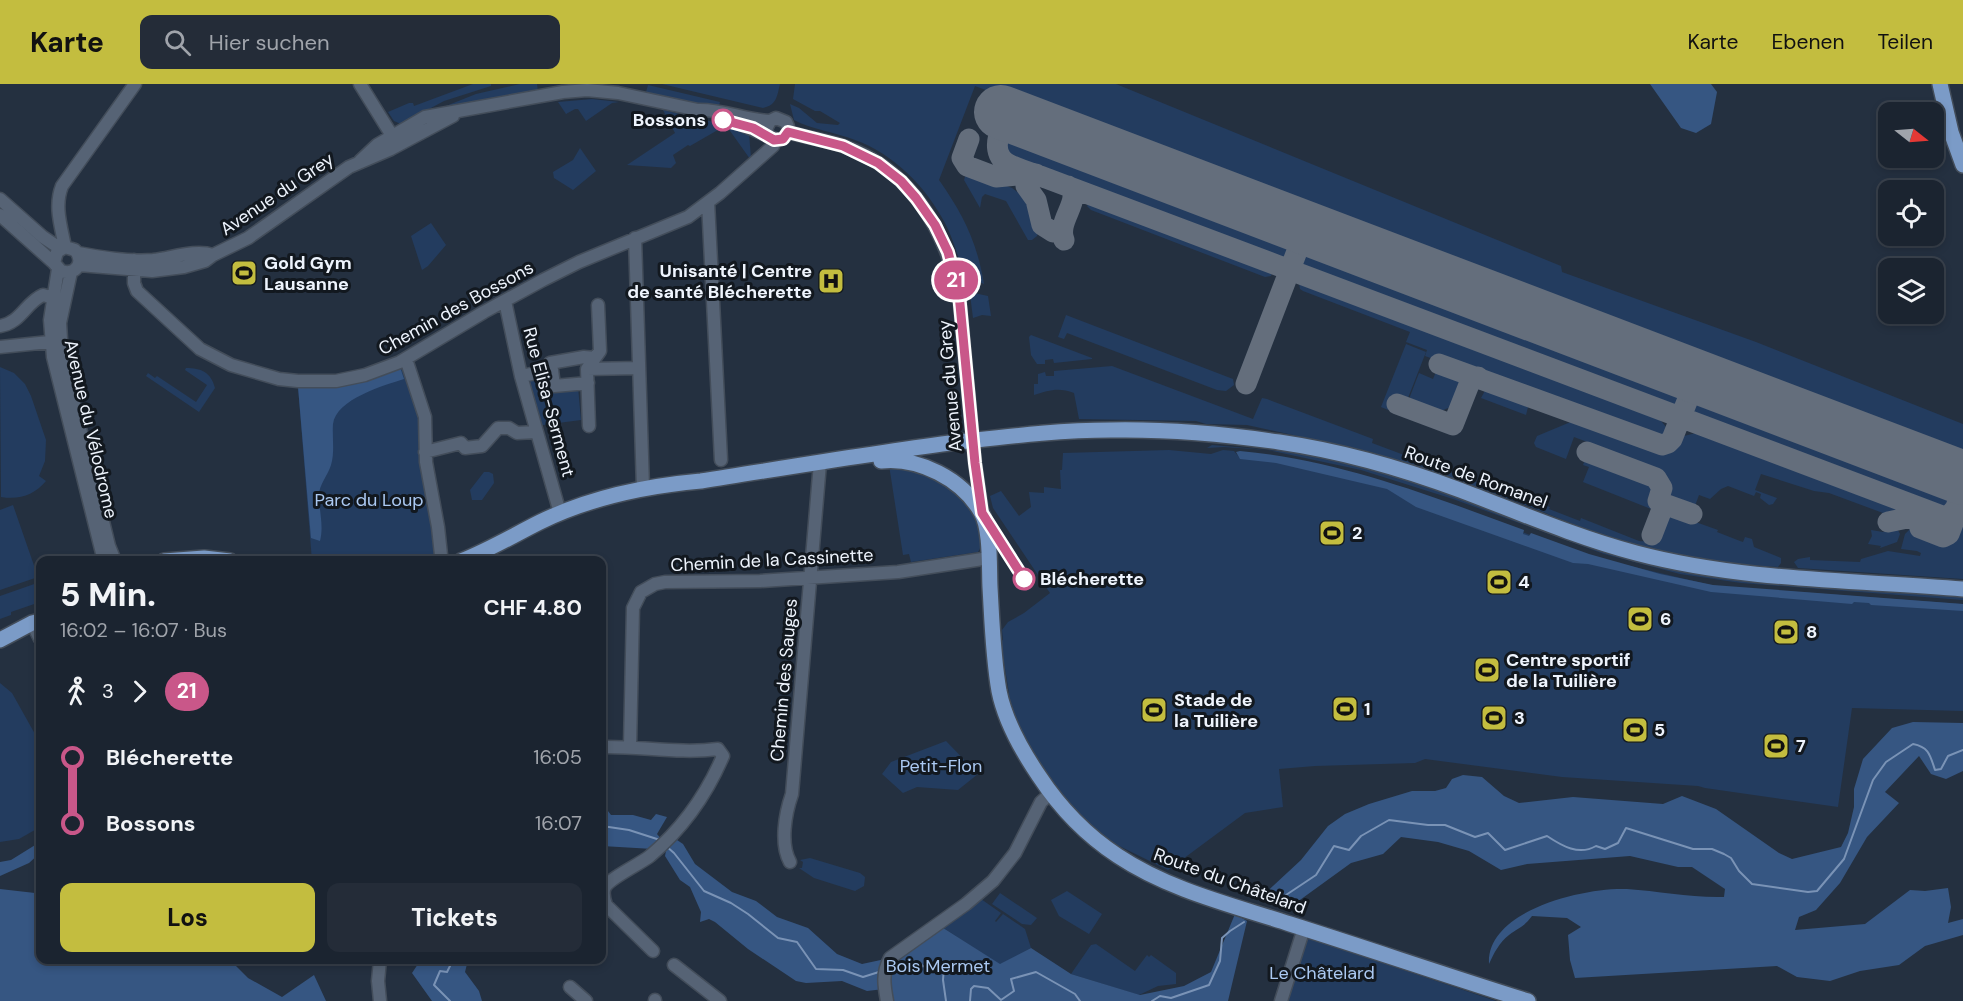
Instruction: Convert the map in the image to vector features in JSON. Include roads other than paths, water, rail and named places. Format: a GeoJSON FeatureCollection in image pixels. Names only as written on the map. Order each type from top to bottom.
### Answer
{"type":"FeatureCollection","features":[{"type":"Feature","properties":{"kind":"main road"},"geometry":{"type":"LineString","coordinates":[[1940,84],[1954,144],[1963,165]]}},
{"type":"Feature","properties":{"kind":"main road","name":"Route de Romanel"},"geometry":{"type":"LineString","coordinates":[[820,463],[973,440],[1068,431],[1112,430],[1215,435],[1283,442],[1329,451],[1393,468],[1596,541],[1664,560],[1719,570],[1768,575],[1963,589]]}},
{"type":"Feature","properties":{"kind":"main road"},"geometry":{"type":"LineString","coordinates":[[472,556],[560,513],[589,502],[643,488],[820,463],[831,466],[892,459],[921,465],[948,478],[982,513]]}},
{"type":"Feature","properties":{"kind":"main road","name":"Route du Châtelard"},"geometry":{"type":"LineString","coordinates":[[982,513],[990,558],[993,634],[999,693],[1013,730],[1037,773],[1076,823],[1092,838],[1132,864],[1190,890],[1528,1001]]}},
{"type":"Feature","properties":{"kind":"main road"},"geometry":{"type":"LineString","coordinates":[[0,639],[36,620]]}},
{"type":"Feature","properties":{"kind":"street"},"geometry":{"type":"LineString","coordinates":[[63,248],[58,214],[58,197],[62,186],[135,84]]}},
{"type":"Feature","properties":{"kind":"street"},"geometry":{"type":"LineString","coordinates":[[360,84],[396,141]]}},
{"type":"Feature","properties":{"kind":"street","name":"Avenue du Grey"},"geometry":{"type":"LineString","coordinates":[[76,264],[134,266],[152,260],[204,252],[213,255],[248,238],[326,181],[396,141],[465,111],[504,102],[587,90],[628,94],[698,110],[710,110],[770,121]]}},
{"type":"Feature","properties":{"kind":"street","name":"Avenue du Grey"},"geometry":{"type":"LineString","coordinates":[[698,110],[707,116],[741,124],[771,137]]}},
{"type":"Feature","properties":{"kind":"street"},"geometry":{"type":"LineString","coordinates":[[776,118],[788,125],[788,132],[783,139],[771,137],[766,129],[770,121],[776,118]]}},
{"type":"Feature","properties":{"kind":"street","name":"Avenue du Grey"},"geometry":{"type":"LineString","coordinates":[[788,132],[843,146],[878,163],[901,181],[932,219],[948,252],[959,294],[982,513]]}},
{"type":"Feature","properties":{"kind":"street","name":"Chemin des Bossons"},"geometry":{"type":"LineString","coordinates":[[134,266],[136,291],[200,349],[239,368],[274,378],[298,381],[336,381],[365,375],[400,362],[505,301],[579,262],[688,217],[773,146],[771,137]]}},
{"type":"Feature","properties":{"kind":"street"},"geometry":{"type":"LineString","coordinates":[[0,199],[43,237],[63,248],[73,248],[76,264],[63,273],[0,215]]}},
{"type":"Feature","properties":{"kind":"street"},"geometry":{"type":"LineString","coordinates":[[708,202],[721,460]]}},
{"type":"Feature","properties":{"kind":"street"},"geometry":{"type":"LineString","coordinates":[[635,238],[643,488]]}},
{"type":"Feature","properties":{"kind":"street"},"geometry":{"type":"LineString","coordinates":[[56,266],[55,255],[63,248]]}},
{"type":"Feature","properties":{"kind":"street","name":"Avenue du Vélodrome"},"geometry":{"type":"LineString","coordinates":[[76,264],[57,300],[50,320],[64,363],[106,535],[113,556]]}},
{"type":"Feature","properties":{"kind":"street","name":"Avenue du Vélodrome"},"geometry":{"type":"LineString","coordinates":[[56,266],[57,300]]}},
{"type":"Feature","properties":{"kind":"street"},"geometry":{"type":"LineString","coordinates":[[0,326],[19,318],[37,298],[44,295],[57,300]]}},
{"type":"Feature","properties":{"kind":"street","name":"Rue Elisa-Serment"},"geometry":{"type":"LineString","coordinates":[[505,301],[521,376],[560,513]]}},
{"type":"Feature","properties":{"kind":"street"},"geometry":{"type":"LineString","coordinates":[[589,426],[587,369],[600,351],[598,305]]}},
{"type":"Feature","properties":{"kind":"street"},"geometry":{"type":"LineString","coordinates":[[0,347],[56,341]]}},
{"type":"Feature","properties":{"kind":"street","name":"Avenue du Vélodrome"},"geometry":{"type":"LineString","coordinates":[[56,341],[53,357],[103,556]]}},
{"type":"Feature","properties":{"kind":"street"},"geometry":{"type":"LineString","coordinates":[[588,383],[554,386],[550,363],[584,357],[595,358]]}},
{"type":"Feature","properties":{"kind":"street"},"geometry":{"type":"LineString","coordinates":[[406,362],[425,417],[425,452],[441,555]]}},
{"type":"Feature","properties":{"kind":"street"},"geometry":{"type":"LineString","coordinates":[[587,369],[639,368]]}},
{"type":"Feature","properties":{"kind":"street"},"geometry":{"type":"LineString","coordinates":[[521,376],[552,370]]}},
{"type":"Feature","properties":{"kind":"street"},"geometry":{"type":"LineString","coordinates":[[425,452],[461,443],[465,448],[482,446],[498,429],[509,428],[517,434],[536,432]]}},
{"type":"Feature","properties":{"kind":"street","name":"Chemin des Sauges"},"geometry":{"type":"LineString","coordinates":[[790,862],[784,849],[788,804],[792,794],[820,463]]}},
{"type":"Feature","properties":{"kind":"street","name":"Chemin de la Cassinette"},"geometry":{"type":"LineString","coordinates":[[630,746],[633,608],[641,592],[655,584],[760,581],[898,572],[990,558]]}},
{"type":"Feature","properties":{"kind":"street"},"geometry":{"type":"LineString","coordinates":[[606,747],[630,746],[696,752],[718,749],[723,756],[707,790],[673,835],[657,850],[611,880],[606,886]]}},
{"type":"Feature","properties":{"kind":"street"},"geometry":{"type":"LineString","coordinates":[[887,1001],[884,973],[890,958],[966,904],[993,881],[1015,853],[1041,802],[1051,793]]}},
{"type":"Feature","properties":{"kind":"street"},"geometry":{"type":"LineString","coordinates":[[606,905],[653,951]]}},
{"type":"Feature","properties":{"kind":"street"},"geometry":{"type":"LineString","coordinates":[[1281,1001],[1304,928]]}},
{"type":"Feature","properties":{"kind":"street"},"geometry":{"type":"LineString","coordinates":[[380,964],[380,1001]]}},
{"type":"Feature","properties":{"kind":"street"},"geometry":{"type":"LineString","coordinates":[[674,965],[720,1001]]}},
{"type":"Feature","properties":{"kind":"street"},"geometry":{"type":"LineString","coordinates":[[570,987],[586,1001]]}},
{"type":"Feature","properties":{"kind":"waterway"},"geometry":{"type":"LineString","coordinates":[[1283,897],[1316,875],[1334,846],[1349,850],[1361,836],[1389,820],[1445,825],[1475,837],[1488,833],[1505,850],[1547,836],[1577,850],[1596,846],[1605,849],[1618,843],[1626,828],[1693,849],[1712,849],[1724,854],[1731,858],[1739,871],[1752,884],[1808,892],[1817,891],[1844,859],[1873,780],[1886,762],[1913,744],[1926,750],[1935,770],[1941,769],[1948,756],[1963,750]]}},
{"type":"Feature","properties":{"kind":"waterway"},"geometry":{"type":"LineString","coordinates":[[606,827],[629,830],[660,840]]}},
{"type":"Feature","properties":{"kind":"waterway"},"geometry":{"type":"LineString","coordinates":[[666,846],[704,891],[731,903],[778,938],[797,942],[816,969],[843,970],[863,977],[882,971]]}},
{"type":"Feature","properties":{"kind":"waterway"},"geometry":{"type":"LineString","coordinates":[[1152,1001],[1160,996],[1171,998],[1209,985],[1220,961],[1222,938],[1244,922]]}},
{"type":"Feature","properties":{"kind":"waterway"},"geometry":{"type":"LineString","coordinates":[[890,969],[915,961],[928,969],[940,965],[944,967],[946,1001]]}},
{"type":"Feature","properties":{"kind":"waterway"},"geometry":{"type":"LineString","coordinates":[[450,1001],[434,985],[440,971],[447,972],[451,964]]}},
{"type":"Feature","properties":{"kind":"waterway"},"geometry":{"type":"LineString","coordinates":[[970,1001],[971,989],[974,986],[988,988],[1001,1000],[1014,991],[1011,979],[1036,972],[1075,994],[1080,1001]]}},
{"type":"Feature","properties":{"kind":"place","name":"Bossons"},"geometry":{"type":"Point","coordinates":[723,120]}},
{"type":"Feature","properties":{"kind":"place","name":"Gold Gym Lausanne"},"geometry":{"type":"Point","coordinates":[244,273]}},
{"type":"Feature","properties":{"kind":"place","name":"Unisanté | Centre de santé Blécherette"},"geometry":{"type":"Point","coordinates":[831,281]}},
{"type":"Feature","properties":{"kind":"place","name":"2"},"geometry":{"type":"Point","coordinates":[1332,533]}},
{"type":"Feature","properties":{"kind":"place","name":"Blécherette"},"geometry":{"type":"Point","coordinates":[1024,579]}},
{"type":"Feature","properties":{"kind":"place","name":"4"},"geometry":{"type":"Point","coordinates":[1499,582]}},
{"type":"Feature","properties":{"kind":"place","name":"6"},"geometry":{"type":"Point","coordinates":[1640,619]}},
{"type":"Feature","properties":{"kind":"place","name":"8"},"geometry":{"type":"Point","coordinates":[1786,632]}},
{"type":"Feature","properties":{"kind":"place","name":"Centre sportif de la Tuilière"},"geometry":{"type":"Point","coordinates":[1487,670]}},
{"type":"Feature","properties":{"kind":"place","name":"1"},"geometry":{"type":"Point","coordinates":[1345,709]}},
{"type":"Feature","properties":{"kind":"place","name":"Stade de la Tuilière"},"geometry":{"type":"Point","coordinates":[1154,710]}},
{"type":"Feature","properties":{"kind":"place","name":"3"},"geometry":{"type":"Point","coordinates":[1494,718]}},
{"type":"Feature","properties":{"kind":"place","name":"5"},"geometry":{"type":"Point","coordinates":[1635,730]}},
{"type":"Feature","properties":{"kind":"place","name":"7"},"geometry":{"type":"Point","coordinates":[1776,746]}},
{"type":"Feature","properties":{"kind":"park label","name":"Parc du Loup"},"geometry":{"type":"Point","coordinates":[369,500]}},
{"type":"Feature","properties":{"kind":"park label","name":"Petit-Flon"},"geometry":{"type":"Point","coordinates":[941,766]}},
{"type":"Feature","properties":{"kind":"park label","name":"Bois Mermet"},"geometry":{"type":"Point","coordinates":[938,966]}},
{"type":"Feature","properties":{"kind":"park label","name":"Le Châtelard"},"geometry":{"type":"Point","coordinates":[1322,973]}}]}
